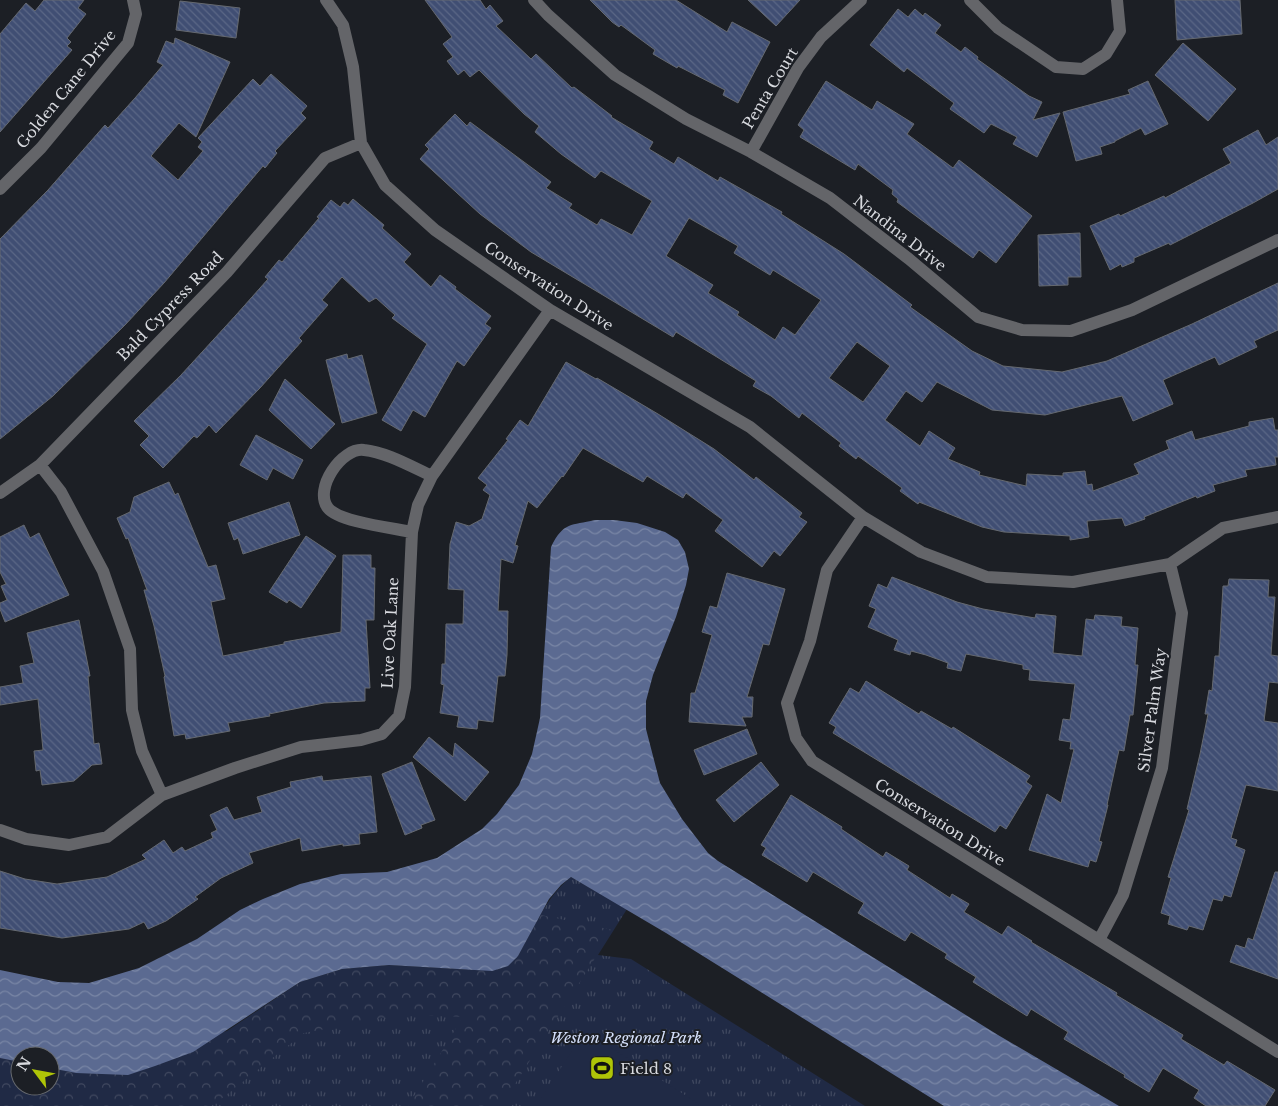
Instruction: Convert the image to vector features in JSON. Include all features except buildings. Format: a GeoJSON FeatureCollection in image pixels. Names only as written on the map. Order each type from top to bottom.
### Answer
{"type":"FeatureCollection","features":[{"type":"Feature","properties":{"kind":"street","name":"Golden Cane Drive"},"geometry":{"type":"LineString","coordinates":[[0,189],[41,148],[128,43],[136,14],[133,0]]}},
{"type":"Feature","properties":{"kind":"street","name":"Conservation Drive"},"geometry":{"type":"LineString","coordinates":[[326,0],[343,25],[345,33],[353,67],[361,143],[385,185],[436,230],[550,310],[750,428],[863,517],[921,552],[987,576],[1073,582],[1170,564],[1223,528],[1278,517]]}},
{"type":"Feature","properties":{"kind":"street","name":"Nandina Drive"},"geometry":{"type":"LineString","coordinates":[[534,0],[615,75],[686,119],[751,152],[830,198],[909,258],[978,318],[1022,330],[1071,331],[1132,310],[1278,240]]}},
{"type":"Feature","properties":{"kind":"street","name":"Penta Court"},"geometry":{"type":"LineString","coordinates":[[751,152],[798,68],[821,37],[861,0]]}},
{"type":"Feature","properties":{"kind":"street"},"geometry":{"type":"LineString","coordinates":[[970,0],[998,28],[1056,66],[1083,69],[1106,54],[1120,31],[1117,0]]}},
{"type":"Feature","properties":{"kind":"street","name":"Bald Cypress Road"},"geometry":{"type":"LineString","coordinates":[[0,493],[40,465],[227,272],[325,158],[361,143]]}},
{"type":"Feature","properties":{"kind":"street","name":"Live Oak Lane"},"geometry":{"type":"LineString","coordinates":[[0,830],[26,839],[69,845],[108,837],[162,795],[235,768],[301,747],[362,740],[382,734],[399,716],[405,687],[412,532],[418,504],[432,476],[550,310]]}},
{"type":"Feature","properties":{"kind":"street"},"geometry":{"type":"LineString","coordinates":[[412,532],[351,520],[336,515],[327,507],[324,498],[324,487],[335,467],[351,452],[363,450],[379,454],[432,476]]}},
{"type":"Feature","properties":{"kind":"street"},"geometry":{"type":"LineString","coordinates":[[40,465],[61,492],[103,571],[130,650],[132,710],[142,751],[162,795]]}},
{"type":"Feature","properties":{"kind":"street","name":"Conservation Drive"},"geometry":{"type":"LineString","coordinates":[[863,517],[827,570],[810,641],[787,704],[796,738],[812,761],[1278,1052]]}},
{"type":"Feature","properties":{"kind":"street","name":"Silver Palm Way"},"geometry":{"type":"LineString","coordinates":[[1099,940],[1123,895],[1162,768],[1182,613],[1170,564]]}},
{"type":"Feature","properties":{"kind":"green space","name":"Weston Regional Park"},"geometry":{"type":"Polygon","coordinates":[[[571,877],[627,909],[598,955],[631,959],[865,1106],[0,1106],[0,1058],[10,1060],[10,1096],[60,1096],[60,1070],[76,1073],[518,956],[547,903],[571,877]]]}},
{"type":"Feature","properties":{"kind":"green space"},"geometry":{"type":"Polygon","coordinates":[[[541,915],[613,930],[501,1106],[408,1106],[463,1017],[404,1014],[304,1033],[216,1103],[205,1106],[0,1106],[0,1058],[10,1060],[10,1096],[60,1096],[60,1070],[76,1073],[227,1031],[300,982],[342,969],[389,965],[493,971],[508,966],[518,956],[541,915]]]}},
{"type":"Feature","properties":{"kind":"green space","name":"Field 8"},"geometry":{"type":"Polygon","coordinates":[[[585,1031],[702,1106],[536,1106],[585,1031]]]}},
{"type":"Feature","properties":{"kind":"water"},"geometry":{"type":"Polygon","coordinates":[[[595,520],[637,523],[665,532],[678,540],[685,552],[689,569],[686,585],[676,617],[653,675],[646,701],[646,729],[660,783],[682,819],[708,853],[998,1035],[1119,1106],[944,1106],[666,933],[571,877],[549,899],[518,956],[508,966],[492,971],[389,965],[342,969],[300,982],[193,1052],[128,1075],[76,1073],[60,1070],[60,1046],[10,1046],[10,1060],[0,1058],[0,970],[58,982],[89,983],[139,968],[197,939],[240,910],[300,884],[341,874],[387,872],[437,858],[482,829],[497,814],[519,785],[532,754],[540,718],[551,547],[564,529],[574,524],[595,520]]]}},
{"type":"Feature","properties":{"kind":"place","name":"Field 8"},"geometry":{"type":"Point","coordinates":[602,1068]}}]}
